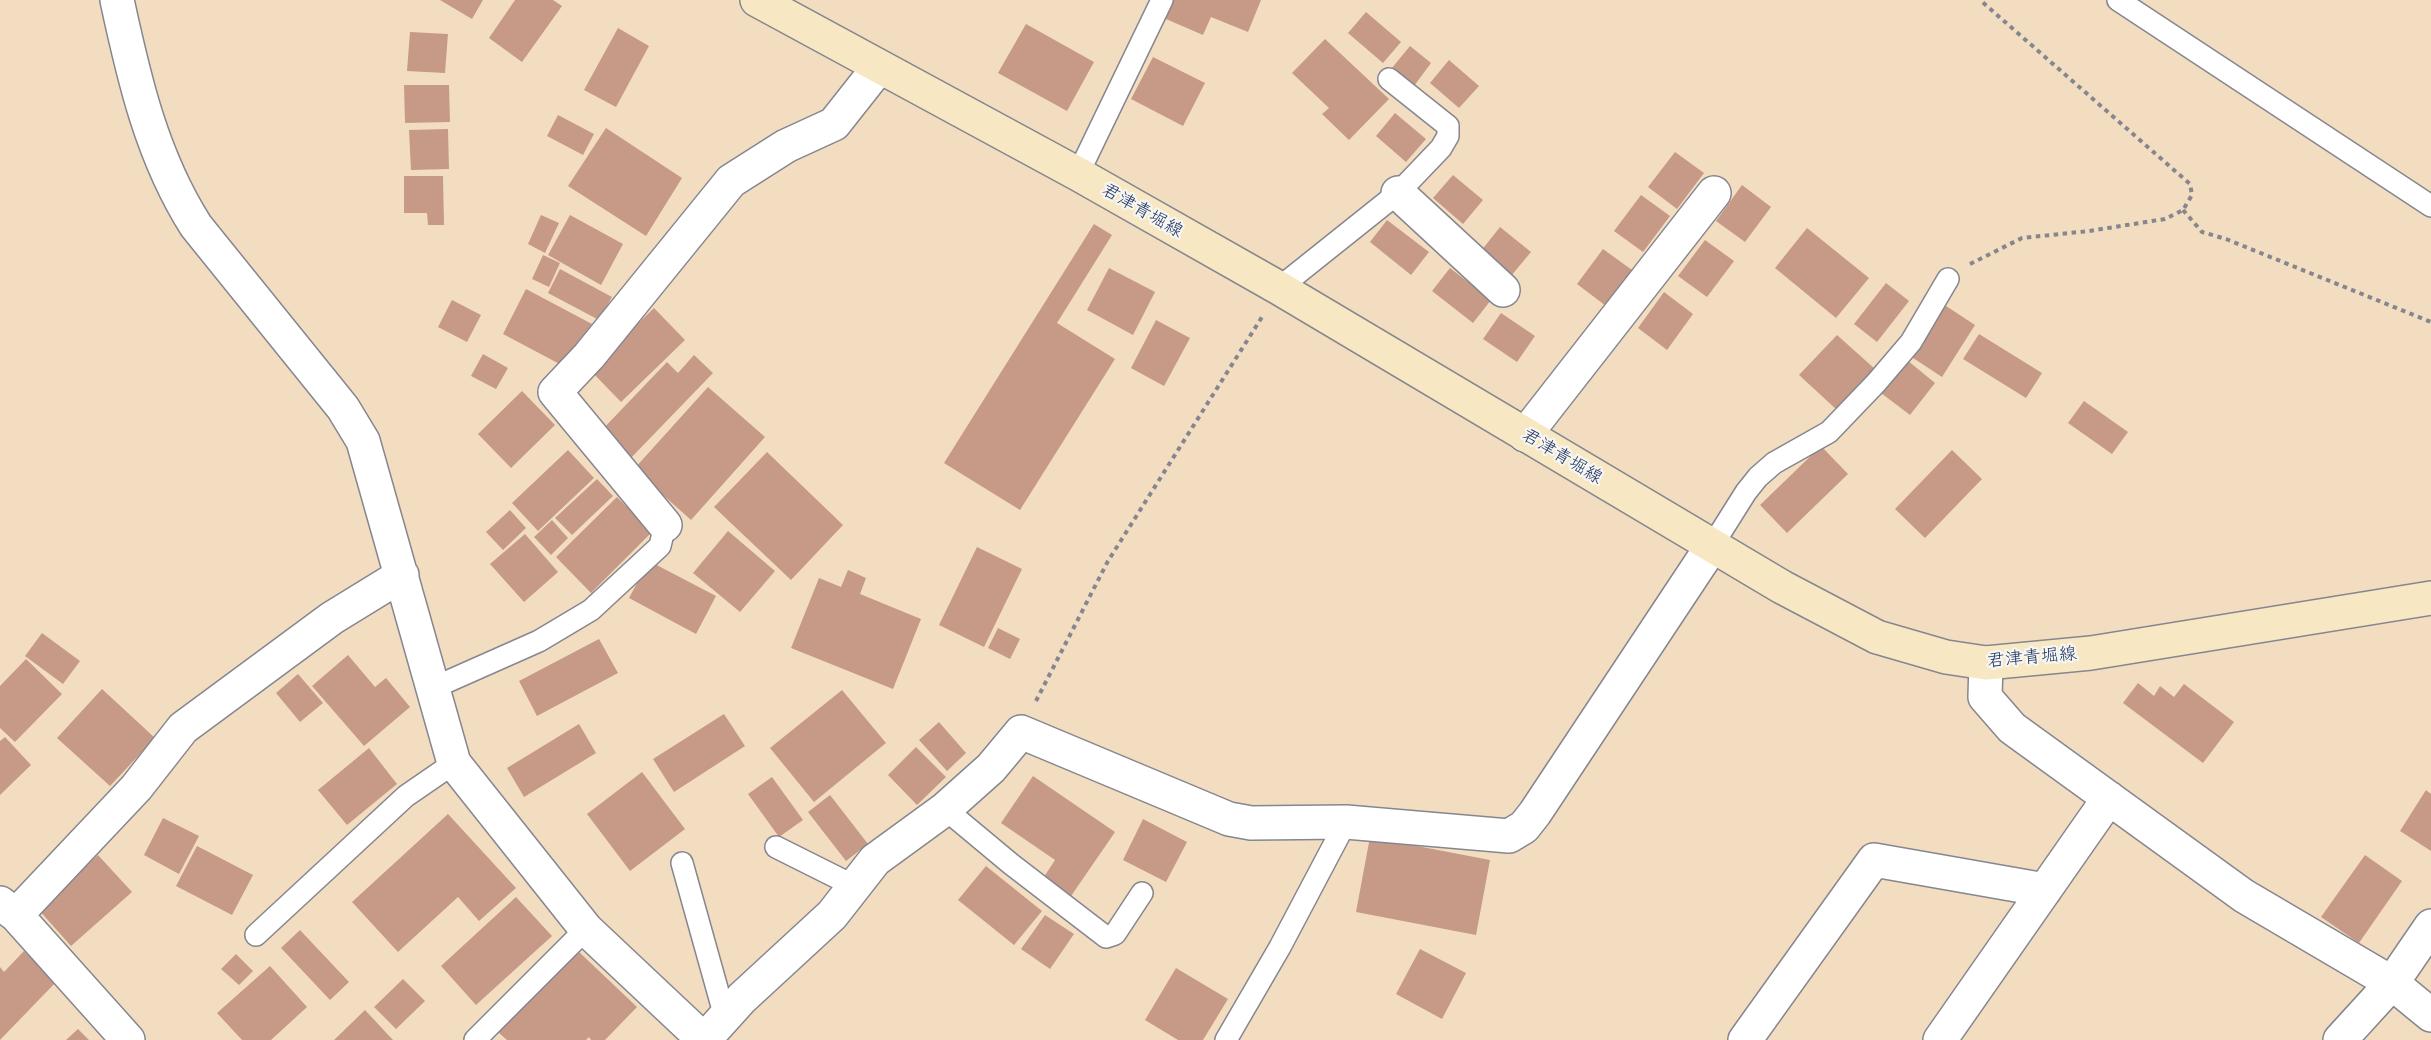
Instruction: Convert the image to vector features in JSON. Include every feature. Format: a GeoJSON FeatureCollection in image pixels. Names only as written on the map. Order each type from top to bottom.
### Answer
{"type":"FeatureCollection","features":[{"type":"Feature","properties":{"kind":"main road","name":"君津青堀線"},"geometry":{"type":"LineString","coordinates":[[757,0],[1078,174],[1279,288],[1782,587],[1877,637],[1946,657],[1986,663],[2091,653],[2431,598]]}},
{"type":"Feature","properties":{"kind":"street"},"geometry":{"type":"LineString","coordinates":[[117,0],[133,76],[158,152],[180,200],[196,226],[343,408],[363,441],[454,763],[586,929],[711,1032],[742,998],[832,915],[875,860],[945,809],[991,768],[1021,732],[1229,819],[1268,824],[1346,822],[1509,836],[1524,826],[1560,775],[1712,546]]}},
{"type":"Feature","properties":{"kind":"street"},"geometry":{"type":"LineString","coordinates":[[665,525],[555,392],[589,356],[731,181],[786,146],[834,124],[879,67]]}},
{"type":"Feature","properties":{"kind":"street"},"geometry":{"type":"LineString","coordinates":[[1398,193],[1503,290]]}},
{"type":"Feature","properties":{"kind":"street"},"geometry":{"type":"LineString","coordinates":[[1525,435],[1714,193]]}},
{"type":"Feature","properties":{"kind":"street"},"geometry":{"type":"LineString","coordinates":[[128,1040],[8,909],[136,788],[183,728],[332,618],[402,575]]}},
{"type":"Feature","properties":{"kind":"street"},"geometry":{"type":"LineString","coordinates":[[1986,663],[1985,696],[2007,723],[2244,896],[2392,982],[2431,1015]]}},
{"type":"Feature","properties":{"kind":"street"},"geometry":{"type":"LineString","coordinates":[[1940,1040],[2109,798]]}},
{"type":"Feature","properties":{"kind":"street"},"geometry":{"type":"LineString","coordinates":[[1745,1040],[1874,860],[2045,890]]}},
{"type":"Feature","properties":{"kind":"street"},"geometry":{"type":"LineString","coordinates":[[2340,1040],[2392,982],[2431,926]]}},
{"type":"Feature","properties":{"kind":"lane"},"geometry":{"type":"LineString","coordinates":[[1078,174],[1162,0]]}},
{"type":"Feature","properties":{"kind":"lane"},"geometry":{"type":"LineString","coordinates":[[2118,0],[2143,7],[2431,206]]}},
{"type":"Feature","properties":{"kind":"lane"},"geometry":{"type":"LineString","coordinates":[[1279,288],[1398,193],[1441,148],[1448,136],[1448,126],[1389,79]]}},
{"type":"Feature","properties":{"kind":"lane"},"geometry":{"type":"LineString","coordinates":[[1712,546],[1758,477],[1774,463],[1829,432],[1876,383],[1911,342],[1948,279]]}},
{"type":"Feature","properties":{"kind":"lane"},"geometry":{"type":"LineString","coordinates":[[433,688],[539,641],[591,610],[660,546],[665,525]]}},
{"type":"Feature","properties":{"kind":"lane"},"geometry":{"type":"LineString","coordinates":[[256,935],[406,796],[454,763]]}},
{"type":"Feature","properties":{"kind":"lane"},"geometry":{"type":"LineString","coordinates":[[945,809],[1106,938],[1114,934],[1142,893]]}},
{"type":"Feature","properties":{"kind":"lane"},"geometry":{"type":"LineString","coordinates":[[1226,1040],[1280,947],[1346,822]]}},
{"type":"Feature","properties":{"kind":"lane"},"geometry":{"type":"LineString","coordinates":[[776,847],[854,886]]}},
{"type":"Feature","properties":{"kind":"lane"},"geometry":{"type":"LineString","coordinates":[[682,863],[711,1032]]}},
{"type":"Feature","properties":{"kind":"lane"},"geometry":{"type":"LineString","coordinates":[[475,1040],[586,929]]}},
{"type":"Feature","properties":{"kind":"path"},"geometry":{"type":"LineString","coordinates":[[1948,279],[1961,268],[2022,238],[2089,231],[2165,219],[2183,210],[2192,195],[2190,184],[1980,0]]}},
{"type":"Feature","properties":{"kind":"path"},"geometry":{"type":"LineString","coordinates":[[2183,210],[2202,232],[2226,239],[2431,322]]}},
{"type":"Feature","properties":{"kind":"path"},"geometry":{"type":"LineString","coordinates":[[1021,732],[1108,561],[1279,288]]}},
{"type":"Feature","properties":{"kind":"building"},"geometry":{"type":"Polygon","coordinates":[[[440,0],[483,0],[472,19],[440,0]]]}},
{"type":"Feature","properties":{"kind":"building"},"geometry":{"type":"Polygon","coordinates":[[[515,0],[553,0],[562,6],[522,62],[489,38],[515,0]]]}},
{"type":"Feature","properties":{"kind":"building"},"geometry":{"type":"Polygon","coordinates":[[[1173,0],[1261,0],[1248,32],[1211,17],[1203,35],[1166,19],[1173,0]]]}},
{"type":"Feature","properties":{"kind":"building"},"geometry":{"type":"Polygon","coordinates":[[[1366,12],[1401,42],[1383,63],[1348,33],[1366,12]]]}},
{"type":"Feature","properties":{"kind":"building"},"geometry":{"type":"Polygon","coordinates":[[[1026,24],[1094,62],[1067,111],[998,73],[1026,24]]]}},
{"type":"Feature","properties":{"kind":"building"},"geometry":{"type":"Polygon","coordinates":[[[618,28],[649,46],[616,107],[584,90],[618,28]]]}},
{"type":"Feature","properties":{"kind":"building"},"geometry":{"type":"Polygon","coordinates":[[[410,32],[448,34],[445,73],[407,71],[410,32]]]}},
{"type":"Feature","properties":{"kind":"building"},"geometry":{"type":"Polygon","coordinates":[[[1325,39],[1389,99],[1349,140],[1322,114],[1329,108],[1292,73],[1325,39]]]}},
{"type":"Feature","properties":{"kind":"building"},"geometry":{"type":"Polygon","coordinates":[[[1410,46],[1431,63],[1414,86],[1392,68],[1410,46]]]}},
{"type":"Feature","properties":{"kind":"building"},"geometry":{"type":"Polygon","coordinates":[[[1153,57],[1205,83],[1183,126],[1131,99],[1153,57]]]}},
{"type":"Feature","properties":{"kind":"building"},"geometry":{"type":"Polygon","coordinates":[[[1449,60],[1479,86],[1459,108],[1430,83],[1449,60]]]}},
{"type":"Feature","properties":{"kind":"building"},"geometry":{"type":"Polygon","coordinates":[[[404,85],[449,85],[450,122],[405,123],[404,85]]]}},
{"type":"Feature","properties":{"kind":"building"},"geometry":{"type":"Polygon","coordinates":[[[1395,113],[1426,139],[1406,162],[1376,136],[1395,113]]]}},
{"type":"Feature","properties":{"kind":"building"},"geometry":{"type":"Polygon","coordinates":[[[558,115],[594,134],[583,155],[547,136],[558,115]]]}},
{"type":"Feature","properties":{"kind":"building"},"geometry":{"type":"Polygon","coordinates":[[[606,128],[682,178],[646,236],[568,186],[606,128]]]}},
{"type":"Feature","properties":{"kind":"building"},"geometry":{"type":"Polygon","coordinates":[[[448,129],[449,169],[411,170],[409,130],[448,129]]]}},
{"type":"Feature","properties":{"kind":"building"},"geometry":{"type":"Polygon","coordinates":[[[1675,152],[1704,173],[1677,209],[1648,187],[1675,152]]]}},
{"type":"Feature","properties":{"kind":"building"},"geometry":{"type":"Polygon","coordinates":[[[1453,175],[1483,200],[1463,224],[1433,198],[1453,175]]]}},
{"type":"Feature","properties":{"kind":"building"},"geometry":{"type":"Polygon","coordinates":[[[404,176],[443,176],[444,225],[428,225],[427,213],[404,213],[404,176]]]}},
{"type":"Feature","properties":{"kind":"building"},"geometry":{"type":"Polygon","coordinates":[[[1742,185],[1771,207],[1745,242],[1716,221],[1742,185]]]}},
{"type":"Feature","properties":{"kind":"building"},"geometry":{"type":"Polygon","coordinates":[[[1641,195],[1670,216],[1643,252],[1614,231],[1641,195]]]}},
{"type":"Feature","properties":{"kind":"building"},"geometry":{"type":"Polygon","coordinates":[[[541,215],[559,223],[545,253],[528,244],[541,215]]]}},
{"type":"Feature","properties":{"kind":"building"},"geometry":{"type":"Polygon","coordinates":[[[570,215],[623,244],[601,285],[548,255],[570,215]]]}},
{"type":"Feature","properties":{"kind":"building"},"geometry":{"type":"Polygon","coordinates":[[[1387,220],[1429,252],[1411,275],[1370,242],[1387,220]]]}},
{"type":"Feature","properties":{"kind":"building"},"geometry":{"type":"Polygon","coordinates":[[[1094,224],[1112,235],[1057,323],[1115,359],[1020,510],[944,463],[1094,224]]]}},
{"type":"Feature","properties":{"kind":"building"},"geometry":{"type":"Polygon","coordinates":[[[1500,227],[1531,252],[1511,276],[1481,251],[1500,227]]]}},
{"type":"Feature","properties":{"kind":"building"},"geometry":{"type":"Polygon","coordinates":[[[1807,228],[1869,278],[1836,318],[1775,268],[1807,228]]]}},
{"type":"Feature","properties":{"kind":"building"},"geometry":{"type":"Polygon","coordinates":[[[1705,240],[1734,261],[1707,297],[1678,276],[1705,240]]]}},
{"type":"Feature","properties":{"kind":"building"},"geometry":{"type":"Polygon","coordinates":[[[1603,249],[1632,270],[1606,306],[1577,284],[1603,249]]]}},
{"type":"Feature","properties":{"kind":"building"},"geometry":{"type":"Polygon","coordinates":[[[543,255],[560,263],[549,287],[532,279],[543,255]]]}},
{"type":"Feature","properties":{"kind":"building"},"geometry":{"type":"Polygon","coordinates":[[[1109,268],[1155,292],[1133,335],[1087,310],[1109,268]]]}},
{"type":"Feature","properties":{"kind":"building"},"geometry":{"type":"Polygon","coordinates":[[[1450,268],[1491,300],[1473,323],[1432,291],[1450,268]]]}},
{"type":"Feature","properties":{"kind":"building"},"geometry":{"type":"Polygon","coordinates":[[[560,269],[612,297],[599,320],[548,293],[560,269]]]}},
{"type":"Feature","properties":{"kind":"building"},"geometry":{"type":"Polygon","coordinates":[[[1886,283],[1909,301],[1877,342],[1854,324],[1886,283]]]}},
{"type":"Feature","properties":{"kind":"building"},"geometry":{"type":"Polygon","coordinates":[[[526,289],[592,324],[569,369],[503,334],[526,289]]]}},
{"type":"Feature","properties":{"kind":"building"},"geometry":{"type":"Polygon","coordinates":[[[1664,292],[1693,314],[1667,350],[1638,328],[1664,292]]]}},
{"type":"Feature","properties":{"kind":"building"},"geometry":{"type":"Polygon","coordinates":[[[452,300],[481,315],[467,342],[438,327],[452,300]]]}},
{"type":"Feature","properties":{"kind":"building"},"geometry":{"type":"Polygon","coordinates":[[[1943,304],[1975,325],[1942,377],[1910,356],[1943,304]]]}},
{"type":"Feature","properties":{"kind":"building"},"geometry":{"type":"Polygon","coordinates":[[[654,308],[685,340],[621,402],[590,370],[654,308]]]}},
{"type":"Feature","properties":{"kind":"building"},"geometry":{"type":"Polygon","coordinates":[[[1501,313],[1535,336],[1517,362],[1483,339],[1501,313]]]}},
{"type":"Feature","properties":{"kind":"building"},"geometry":{"type":"Polygon","coordinates":[[[1156,320],[1190,338],[1164,386],[1131,368],[1156,320]]]}},
{"type":"Feature","properties":{"kind":"building"},"geometry":{"type":"Polygon","coordinates":[[[1979,334],[2042,373],[2026,398],[1963,359],[1979,334]]]}},
{"type":"Feature","properties":{"kind":"building"},"geometry":{"type":"Polygon","coordinates":[[[1837,335],[1875,369],[1837,410],[1799,375],[1837,335]]]}},
{"type":"Feature","properties":{"kind":"building"},"geometry":{"type":"Polygon","coordinates":[[[483,354],[508,368],[496,389],[471,376],[483,354]]]}},
{"type":"Feature","properties":{"kind":"building"},"geometry":{"type":"Polygon","coordinates":[[[694,355],[713,373],[628,461],[599,433],[667,362],[678,373],[694,355]]]}},
{"type":"Feature","properties":{"kind":"building"},"geometry":{"type":"Polygon","coordinates":[[[1907,360],[1935,383],[1910,415],[1881,393],[1907,360]]]}},
{"type":"Feature","properties":{"kind":"building"},"geometry":{"type":"Polygon","coordinates":[[[708,387],[765,437],[691,520],[634,469],[708,387]]]}},
{"type":"Feature","properties":{"kind":"building"},"geometry":{"type":"Polygon","coordinates":[[[522,391],[555,425],[511,468],[478,434],[522,391]]]}},
{"type":"Feature","properties":{"kind":"building"},"geometry":{"type":"Polygon","coordinates":[[[2084,401],[2128,432],[2112,454],[2068,423],[2084,401]]]}},
{"type":"Feature","properties":{"kind":"building"},"geometry":{"type":"Polygon","coordinates":[[[1821,446],[1848,474],[1787,533],[1760,505],[1821,446]]]}},
{"type":"Feature","properties":{"kind":"building"},"geometry":{"type":"Polygon","coordinates":[[[568,450],[594,478],[538,531],[512,503],[568,450]]]}},
{"type":"Feature","properties":{"kind":"building"},"geometry":{"type":"Polygon","coordinates":[[[1952,450],[1982,479],[1925,538],[1895,509],[1952,450]]]}},
{"type":"Feature","properties":{"kind":"building"},"geometry":{"type":"Polygon","coordinates":[[[767,452],[843,525],[791,580],[714,507],[767,452]]]}},
{"type":"Feature","properties":{"kind":"building"},"geometry":{"type":"Polygon","coordinates":[[[597,479],[613,496],[572,535],[555,518],[597,479]]]}},
{"type":"Feature","properties":{"kind":"building"},"geometry":{"type":"Polygon","coordinates":[[[617,497],[652,532],[591,593],[556,557],[617,497]]]}},
{"type":"Feature","properties":{"kind":"building"},"geometry":{"type":"Polygon","coordinates":[[[510,510],[526,528],[503,550],[486,532],[510,510]]]}},
{"type":"Feature","properties":{"kind":"building"},"geometry":{"type":"Polygon","coordinates":[[[552,520],[568,538],[551,555],[534,537],[552,520]]]}},
{"type":"Feature","properties":{"kind":"building"},"geometry":{"type":"Polygon","coordinates":[[[728,531],[775,571],[740,612],[693,573],[728,531]]]}},
{"type":"Feature","properties":{"kind":"building"},"geometry":{"type":"Polygon","coordinates":[[[525,534],[558,572],[524,602],[490,564],[525,534]]]}},
{"type":"Feature","properties":{"kind":"building"},"geometry":{"type":"Polygon","coordinates":[[[977,547],[1022,569],[984,647],[939,625],[977,547]]]}},
{"type":"Feature","properties":{"kind":"building"},"geometry":{"type":"Polygon","coordinates":[[[649,561],[716,596],[696,634],[629,598],[649,561]]]}},
{"type":"Feature","properties":{"kind":"building"},"geometry":{"type":"Polygon","coordinates":[[[848,570],[866,578],[860,594],[921,619],[893,689],[791,648],[819,578],[841,587],[848,570]]]}},
{"type":"Feature","properties":{"kind":"building"},"geometry":{"type":"Polygon","coordinates":[[[998,628],[1020,639],[1010,659],[988,648],[998,628]]]}},
{"type":"Feature","properties":{"kind":"building"},"geometry":{"type":"Polygon","coordinates":[[[42,633],[80,661],[63,684],[25,656],[42,633]]]}},
{"type":"Feature","properties":{"kind":"building"},"geometry":{"type":"Polygon","coordinates":[[[599,639],[618,673],[537,716],[519,681],[599,639]]]}},
{"type":"Feature","properties":{"kind":"building"},"geometry":{"type":"Polygon","coordinates":[[[348,655],[375,687],[386,678],[410,707],[364,746],[312,686],[348,655]]]}},
{"type":"Feature","properties":{"kind":"building"},"geometry":{"type":"Polygon","coordinates":[[[26,659],[62,694],[15,742],[0,728],[0,686],[26,659]]]}},
{"type":"Feature","properties":{"kind":"building"},"geometry":{"type":"Polygon","coordinates":[[[298,674],[323,703],[300,722],[276,693],[298,674]]]}},
{"type":"Feature","properties":{"kind":"building"},"geometry":{"type":"Polygon","coordinates":[[[2138,683],[2154,696],[2160,686],[2174,697],[2184,684],[2234,722],[2203,763],[2123,703],[2138,683]]]}},
{"type":"Feature","properties":{"kind":"building"},"geometry":{"type":"Polygon","coordinates":[[[102,689],[155,738],[110,786],[57,738],[102,689]]]}},
{"type":"Feature","properties":{"kind":"building"},"geometry":{"type":"Polygon","coordinates":[[[842,690],[886,743],[814,802],[770,748],[842,690]]]}},
{"type":"Feature","properties":{"kind":"building"},"geometry":{"type":"Polygon","coordinates":[[[724,714],[745,746],[674,792],[653,759],[724,714]]]}},
{"type":"Feature","properties":{"kind":"building"},"geometry":{"type":"Polygon","coordinates":[[[939,722],[966,753],[947,771],[919,740],[939,722]]]}},
{"type":"Feature","properties":{"kind":"building"},"geometry":{"type":"Polygon","coordinates":[[[579,724],[596,753],[524,797],[507,768],[579,724]]]}},
{"type":"Feature","properties":{"kind":"building"},"geometry":{"type":"Polygon","coordinates":[[[5,737],[31,765],[0,795],[0,741],[5,737]]]}},
{"type":"Feature","properties":{"kind":"building"},"geometry":{"type":"Polygon","coordinates":[[[916,747],[946,777],[917,805],[888,775],[916,747]]]}},
{"type":"Feature","properties":{"kind":"building"},"geometry":{"type":"Polygon","coordinates":[[[369,748],[397,784],[347,825],[318,790],[369,748]]]}},
{"type":"Feature","properties":{"kind":"building"},"geometry":{"type":"Polygon","coordinates":[[[642,772],[685,829],[630,871],[587,814],[642,772]]]}},
{"type":"Feature","properties":{"kind":"building"},"geometry":{"type":"Polygon","coordinates":[[[1033,776],[1115,832],[1069,899],[1042,880],[1055,860],[1001,823],[1033,776]]]}},
{"type":"Feature","properties":{"kind":"building"},"geometry":{"type":"Polygon","coordinates":[[[772,777],[803,820],[779,837],[748,794],[772,777]]]}},
{"type":"Feature","properties":{"kind":"building"},"geometry":{"type":"Polygon","coordinates":[[[2426,790],[2431,794],[2431,851],[2400,831],[2426,790]]]}},
{"type":"Feature","properties":{"kind":"building"},"geometry":{"type":"Polygon","coordinates":[[[830,795],[868,844],[846,861],[808,812],[830,795]]]}},
{"type":"Feature","properties":{"kind":"building"},"geometry":{"type":"Polygon","coordinates":[[[448,814],[516,888],[479,921],[458,897],[398,952],[352,902],[448,814]]]}},
{"type":"Feature","properties":{"kind":"building"},"geometry":{"type":"Polygon","coordinates":[[[163,818],[199,836],[179,874],[144,855],[163,818]]]}},
{"type":"Feature","properties":{"kind":"building"},"geometry":{"type":"Polygon","coordinates":[[[1143,819],[1187,842],[1166,882],[1123,860],[1143,819]]]}},
{"type":"Feature","properties":{"kind":"building"},"geometry":{"type":"Polygon","coordinates":[[[1370,837],[1490,860],[1476,935],[1356,912],[1370,837]]]}},
{"type":"Feature","properties":{"kind":"building"},"geometry":{"type":"Polygon","coordinates":[[[197,846],[253,875],[232,915],[176,886],[197,846]]]}},
{"type":"Feature","properties":{"kind":"building"},"geometry":{"type":"Polygon","coordinates":[[[98,855],[132,892],[71,946],[38,909],[98,855]]]}},
{"type":"Feature","properties":{"kind":"building"},"geometry":{"type":"Polygon","coordinates":[[[2365,855],[2402,881],[2359,943],[2321,917],[2365,855]]]}},
{"type":"Feature","properties":{"kind":"building"},"geometry":{"type":"Polygon","coordinates":[[[986,866],[1042,911],[1014,945],[958,900],[986,866]]]}},
{"type":"Feature","properties":{"kind":"building"},"geometry":{"type":"Polygon","coordinates":[[[516,897],[552,936],[476,1005],[441,966],[516,897]]]}},
{"type":"Feature","properties":{"kind":"building"},"geometry":{"type":"Polygon","coordinates":[[[1045,915],[1074,934],[1050,969],[1021,949],[1045,915]]]}},
{"type":"Feature","properties":{"kind":"building"},"geometry":{"type":"Polygon","coordinates":[[[300,930],[349,982],[330,1000],[281,948],[300,930]]]}},
{"type":"Feature","properties":{"kind":"building"},"geometry":{"type":"Polygon","coordinates":[[[1420,949],[1466,973],[1442,1019],[1396,994],[1420,949]]]}},
{"type":"Feature","properties":{"kind":"building"},"geometry":{"type":"Polygon","coordinates":[[[577,950],[637,1007],[605,1040],[591,1040],[589,1037],[586,1040],[507,1040],[498,1032],[577,950]]]}},
{"type":"Feature","properties":{"kind":"building"},"geometry":{"type":"Polygon","coordinates":[[[24,951],[56,982],[0,1040],[0,967],[4,972],[24,951]]]}},
{"type":"Feature","properties":{"kind":"building"},"geometry":{"type":"Polygon","coordinates":[[[236,954],[253,971],[239,985],[221,969],[236,954]]]}},
{"type":"Feature","properties":{"kind":"building"},"geometry":{"type":"Polygon","coordinates":[[[270,966],[307,1007],[271,1040],[242,1040],[217,1013],[270,966]]]}},
{"type":"Feature","properties":{"kind":"building"},"geometry":{"type":"Polygon","coordinates":[[[1176,968],[1228,999],[1203,1040],[1178,1040],[1145,1020],[1176,968]]]}},
{"type":"Feature","properties":{"kind":"building"},"geometry":{"type":"Polygon","coordinates":[[[403,979],[425,1001],[396,1029],[374,1007],[403,979]]]}},
{"type":"Feature","properties":{"kind":"building"},"geometry":{"type":"Polygon","coordinates":[[[365,1010],[393,1040],[334,1040],[365,1010]]]}},
{"type":"Feature","properties":{"kind":"building"},"geometry":{"type":"Polygon","coordinates":[[[78,1029],[89,1040],[66,1040],[78,1029]]]}}]}
